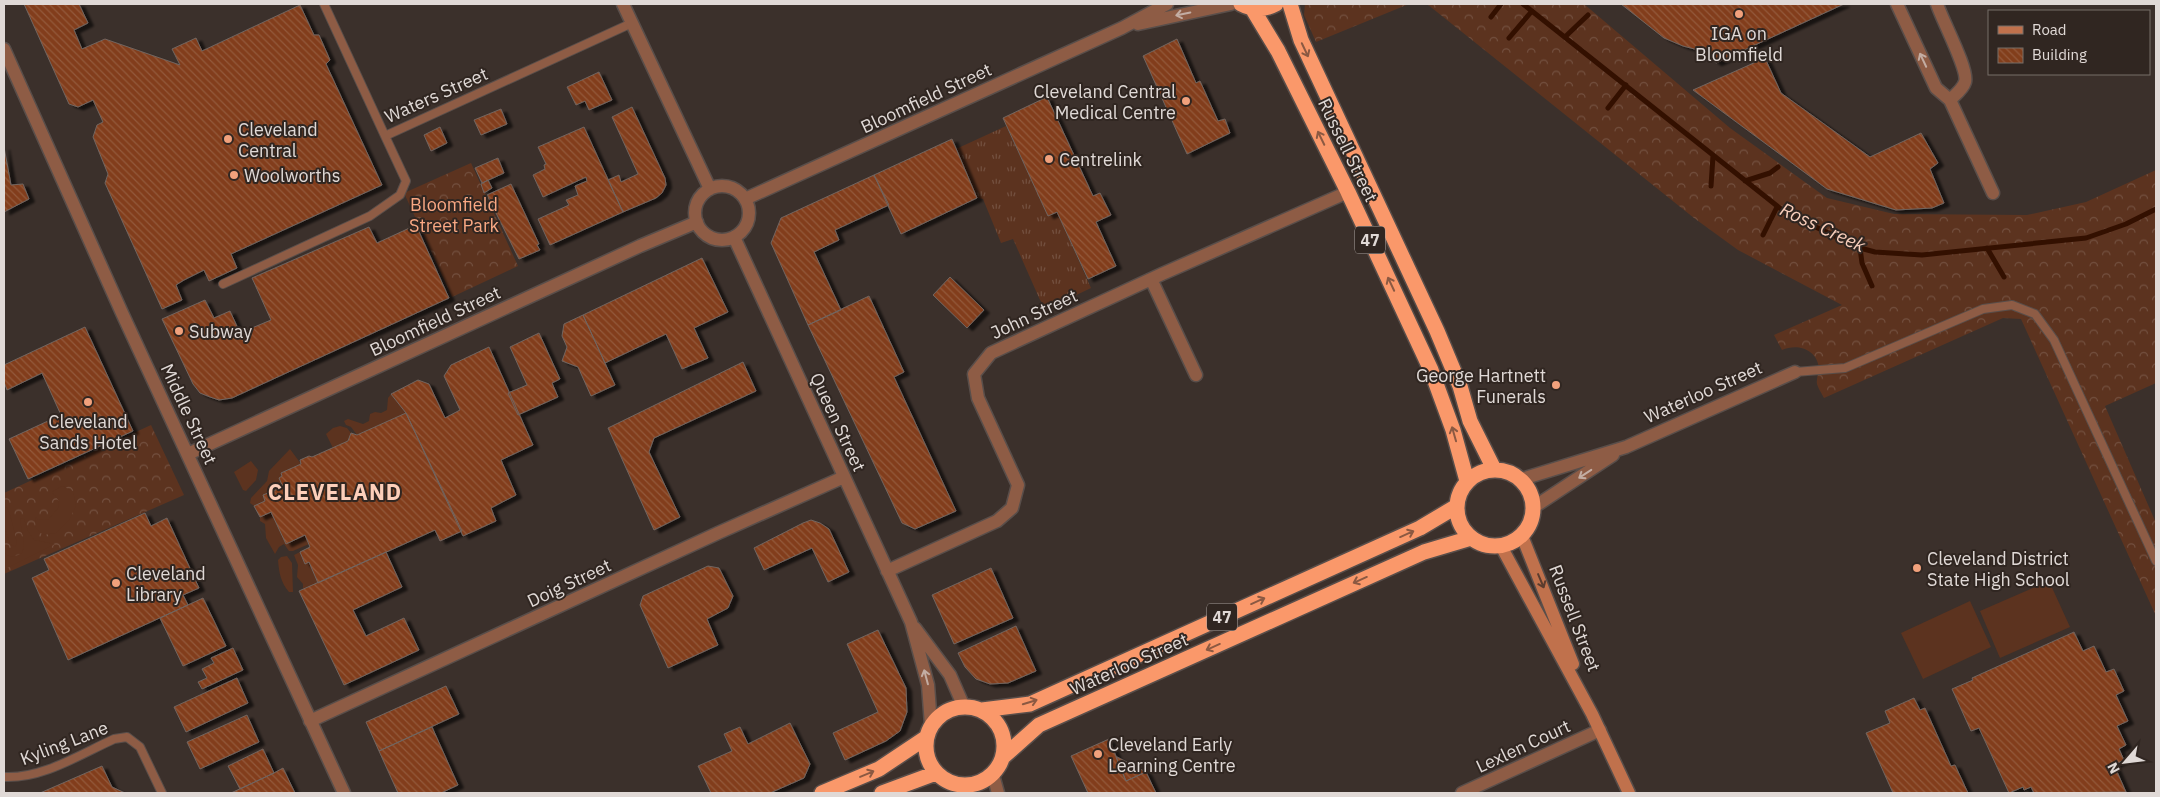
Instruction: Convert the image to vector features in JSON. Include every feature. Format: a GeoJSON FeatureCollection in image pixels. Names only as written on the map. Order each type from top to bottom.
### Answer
{"type":"FeatureCollection","features":[{"type":"Feature","properties":{"kind":"highway","name":"47"},"geometry":{"type":"LineString","coordinates":[[1246,6],[1262,9],[1276,4]]}},
{"type":"Feature","properties":{"kind":"highway","name":"Russell Street"},"geometry":{"type":"LineString","coordinates":[[1290,4],[1301,40],[1436,331],[1460,386],[1470,421],[1494,468]]}},
{"type":"Feature","properties":{"kind":"highway","name":"Russell Street"},"geometry":{"type":"LineString","coordinates":[[1246,6],[1278,50],[1348,192],[1431,370],[1453,430],[1467,481]]}},
{"type":"Feature","properties":{"kind":"highway"},"geometry":{"type":"LineString","coordinates":[[1494,468],[1508,471],[1522,479],[1532,493],[1534,507],[1531,524],[1522,536],[1511,544],[1501,546],[1486,545],[1471,538],[1460,524],[1457,506],[1459,493],[1467,481],[1477,473],[1494,468]]}},
{"type":"Feature","properties":{"kind":"highway","name":"Waterloo Street"},"geometry":{"type":"LineString","coordinates":[[982,710],[1030,704],[1420,528],[1457,506]]}},
{"type":"Feature","properties":{"kind":"highway","name":"Waterloo Street"},"geometry":{"type":"LineString","coordinates":[[1003,757],[1039,725],[1424,552],[1471,538]]}},
{"type":"Feature","properties":{"kind":"highway","name":"47"},"geometry":{"type":"LineString","coordinates":[[964,707],[982,710]]}},
{"type":"Feature","properties":{"kind":"highway"},"geometry":{"type":"LineString","coordinates":[[822,793],[879,769],[929,731],[945,712],[964,707]]}},
{"type":"Feature","properties":{"kind":"highway"},"geometry":{"type":"LineString","coordinates":[[982,710],[992,717],[1003,735],[1003,757]]}},
{"type":"Feature","properties":{"kind":"highway"},"geometry":{"type":"LineString","coordinates":[[929,731],[926,750],[929,762],[936,773],[965,790],[993,775]]}},
{"type":"Feature","properties":{"kind":"highway","name":"47"},"geometry":{"type":"LineString","coordinates":[[993,775],[1003,757]]}},
{"type":"Feature","properties":{"kind":"highway"},"geometry":{"type":"LineString","coordinates":[[882,793],[936,773]]}},
{"type":"Feature","properties":{"kind":"main road","name":"Russell Street"},"geometry":{"type":"LineString","coordinates":[[1522,536],[1592,714]]}},
{"type":"Feature","properties":{"kind":"main road","name":"Russell Street"},"geometry":{"type":"LineString","coordinates":[[1501,546],[1592,714],[1629,793]]}},
{"type":"Feature","properties":{"kind":"street"},"geometry":{"type":"LineString","coordinates":[[623,4],[710,189]]}},
{"type":"Feature","properties":{"kind":"street","name":"Bloomfield Street"},"geometry":{"type":"LineString","coordinates":[[745,199],[1122,28],[1167,4]]}},
{"type":"Feature","properties":{"kind":"street","name":"Bloomfield Street"},"geometry":{"type":"LineString","coordinates":[[1122,28],[1231,4]]}},
{"type":"Feature","properties":{"kind":"street"},"geometry":{"type":"LineString","coordinates":[[1897,4],[1936,88],[1950,100],[1993,193]]}},
{"type":"Feature","properties":{"kind":"street"},"geometry":{"type":"LineString","coordinates":[[1937,4],[1941,18],[1966,71],[1966,82],[1950,100]]}},
{"type":"Feature","properties":{"kind":"street","name":"Middle Street"},"geometry":{"type":"LineString","coordinates":[[4,49],[344,793]]}},
{"type":"Feature","properties":{"kind":"street"},"geometry":{"type":"LineString","coordinates":[[718,186],[734,188],[745,199],[749,216],[746,225],[734,237],[717,239],[708,235],[697,222],[696,214],[699,199],[710,189],[718,186]]}},
{"type":"Feature","properties":{"kind":"street","name":"John Street"},"geometry":{"type":"LineString","coordinates":[[887,571],[997,521],[1012,508],[1018,485],[978,398],[974,374],[991,353],[1150,279],[1348,192]]}},
{"type":"Feature","properties":{"kind":"street","name":"Bloomfield Street"},"geometry":{"type":"LineString","coordinates":[[188,454],[640,246],[697,222]]}},
{"type":"Feature","properties":{"kind":"street","name":"Queen Street"},"geometry":{"type":"LineString","coordinates":[[734,237],[911,622],[928,685],[929,731]]}},
{"type":"Feature","properties":{"kind":"street"},"geometry":{"type":"LineString","coordinates":[[1150,279],[1196,374]]}},
{"type":"Feature","properties":{"kind":"street","name":"Waterloo Street"},"geometry":{"type":"LineString","coordinates":[[1522,479],[1626,447],[1795,372]]}},
{"type":"Feature","properties":{"kind":"street","name":"Waterloo Street"},"geometry":{"type":"LineString","coordinates":[[1534,507],[1626,447]]}},
{"type":"Feature","properties":{"kind":"street","name":"Doig Street"},"geometry":{"type":"LineString","coordinates":[[310,721],[710,536],[844,477]]}},
{"type":"Feature","properties":{"kind":"street","name":"Queen Street"},"geometry":{"type":"LineString","coordinates":[[911,622],[950,675],[964,707]]}},
{"type":"Feature","properties":{"kind":"street","name":"Lexlen Court"},"geometry":{"type":"LineString","coordinates":[[1462,793],[1600,730]]}},
{"type":"Feature","properties":{"kind":"street"},"geometry":{"type":"LineString","coordinates":[[993,775],[998,793]]}},
{"type":"Feature","properties":{"kind":"lane","name":"Waters Street"},"geometry":{"type":"LineString","coordinates":[[324,4],[384,136],[632,23]]}},
{"type":"Feature","properties":{"kind":"lane"},"geometry":{"type":"LineString","coordinates":[[223,284],[370,216],[400,196],[406,181],[384,136]]}},
{"type":"Feature","properties":{"kind":"lane"},"geometry":{"type":"LineString","coordinates":[[1795,372],[1845,368],[1983,309],[2012,305],[2035,314],[2054,340],[2156,562]]}},
{"type":"Feature","properties":{"kind":"lane","name":"Kyling Lane"},"geometry":{"type":"LineString","coordinates":[[4,777],[39,772],[114,739],[127,737],[140,747],[162,793]]}},
{"type":"Feature","properties":{"kind":"green space"},"geometry":{"type":"Polygon","coordinates":[[[1305,4],[1409,4],[1316,42],[1304,15],[1305,4]]]}},
{"type":"Feature","properties":{"kind":"green space"},"geometry":{"type":"Polygon","coordinates":[[[1427,4],[1584,4],[1730,128],[1827,198],[1894,214],[2027,215],[2086,202],[2156,170],[2156,383],[2105,406],[2156,523],[2156,616],[2021,319],[2003,318],[1824,398],[1817,384],[1819,368],[1814,356],[1805,349],[1800,348],[1794,347],[1782,350],[1774,335],[1842,305],[1738,250],[1694,218],[1427,4]]]}},
{"type":"Feature","properties":{"kind":"green space"},"geometry":{"type":"Polygon","coordinates":[[[1006,126],[1048,215],[1057,212],[1091,288],[1047,309],[1040,300],[1013,239],[1001,243],[983,199],[977,198],[956,149],[1006,126]]]}},
{"type":"Feature","properties":{"kind":"green space","name":"Bloomfield Street Park"},"geometry":{"type":"Polygon","coordinates":[[[471,163],[518,266],[452,297],[404,193],[471,163]]]}},
{"type":"Feature","properties":{"kind":"green space"},"geometry":{"type":"Polygon","coordinates":[[[391,394],[406,413],[357,435],[351,427],[346,425],[344,421],[348,419],[363,424],[369,421],[370,414],[375,412],[381,413],[387,410],[388,398],[391,394]]]}},
{"type":"Feature","properties":{"kind":"green space"},"geometry":{"type":"Polygon","coordinates":[[[151,425],[184,495],[4,574],[4,493],[151,425]]]}},
{"type":"Feature","properties":{"kind":"green space"},"geometry":{"type":"Polygon","coordinates":[[[340,426],[347,428],[351,433],[348,441],[333,448],[326,434],[333,428],[340,426]]]}},
{"type":"Feature","properties":{"kind":"green space"},"geometry":{"type":"Polygon","coordinates":[[[290,449],[301,464],[281,473],[282,476],[279,478],[283,487],[264,495],[265,501],[254,506],[250,503],[251,498],[267,481],[269,471],[290,449]]]}},
{"type":"Feature","properties":{"kind":"green space"},"geometry":{"type":"Polygon","coordinates":[[[251,461],[258,470],[256,480],[246,491],[243,490],[234,472],[251,461]]]}},
{"type":"Feature","properties":{"kind":"green space"},"geometry":{"type":"Polygon","coordinates":[[[62,486],[73,491],[76,506],[69,520],[56,533],[43,535],[36,528],[35,517],[39,520],[49,519],[58,508],[59,501],[52,492],[62,486]]]}},
{"type":"Feature","properties":{"kind":"green space"},"geometry":{"type":"Polygon","coordinates":[[[7,507],[17,543],[15,547],[10,544],[4,525],[4,509],[7,507]]]}},
{"type":"Feature","properties":{"kind":"green space"},"geometry":{"type":"Polygon","coordinates":[[[271,512],[286,544],[305,535],[309,544],[289,551],[284,544],[279,547],[275,554],[266,538],[265,524],[260,521],[260,517],[271,512]]]}},
{"type":"Feature","properties":{"kind":"green space"},"geometry":{"type":"Polygon","coordinates":[[[21,518],[24,519],[28,531],[34,540],[55,544],[5,569],[4,552],[8,556],[13,557],[22,553],[24,544],[21,518]]]}},
{"type":"Feature","properties":{"kind":"green space"},"geometry":{"type":"Polygon","coordinates":[[[300,552],[305,564],[309,562],[318,583],[303,589],[303,584],[297,577],[298,565],[294,555],[300,552]]]}},
{"type":"Feature","properties":{"kind":"green space"},"geometry":{"type":"Polygon","coordinates":[[[287,556],[292,563],[293,592],[289,592],[284,585],[279,569],[278,560],[281,557],[287,556]]]}},
{"type":"Feature","properties":{"kind":"green space"},"geometry":{"type":"Polygon","coordinates":[[[2049,581],[2070,627],[2000,658],[1980,611],[2049,581]]]}},
{"type":"Feature","properties":{"kind":"green space"},"geometry":{"type":"Polygon","coordinates":[[[1970,601],[1991,647],[1923,679],[1901,633],[1970,601]]]}},
{"type":"Feature","properties":{"kind":"building"},"geometry":{"type":"Polygon","coordinates":[[[24,4],[79,4],[88,23],[74,30],[82,49],[105,39],[180,65],[172,49],[196,38],[202,51],[300,5],[314,35],[319,35],[330,60],[326,64],[382,185],[231,254],[237,268],[209,281],[204,270],[184,280],[176,285],[182,300],[162,309],[105,183],[108,174],[93,137],[97,125],[103,122],[93,100],[78,107],[69,104],[24,4]]]}},
{"type":"Feature","properties":{"kind":"building"},"geometry":{"type":"Polygon","coordinates":[[[1621,4],[1844,4],[1716,63],[1702,51],[1664,38],[1621,4]]]}},
{"type":"Feature","properties":{"kind":"building","name":"Cleveland Central Medical Centre"},"geometry":{"type":"Polygon","coordinates":[[[1177,39],[1196,83],[1200,81],[1218,121],[1225,119],[1230,133],[1187,154],[1143,56],[1177,39]]]}},
{"type":"Feature","properties":{"kind":"building"},"geometry":{"type":"Polygon","coordinates":[[[1765,58],[1781,93],[1870,157],[1921,133],[1938,163],[1930,169],[1944,203],[1932,208],[1896,210],[1827,189],[1693,90],[1765,58]]]}},
{"type":"Feature","properties":{"kind":"building"},"geometry":{"type":"Polygon","coordinates":[[[599,72],[612,100],[589,110],[585,101],[576,105],[567,87],[599,72]]]}},
{"type":"Feature","properties":{"kind":"building","name":"Centrelink"},"geometry":{"type":"Polygon","coordinates":[[[1047,97],[1093,196],[1100,193],[1111,215],[1096,222],[1116,266],[1088,279],[1057,212],[1048,216],[1003,118],[1047,97]]]}},
{"type":"Feature","properties":{"kind":"building"},"geometry":{"type":"Polygon","coordinates":[[[632,107],[665,178],[666,185],[662,193],[656,198],[623,212],[608,180],[619,175],[621,182],[638,174],[612,117],[632,107]]]}},
{"type":"Feature","properties":{"kind":"building"},"geometry":{"type":"Polygon","coordinates":[[[501,109],[507,124],[481,135],[474,120],[501,109]]]}},
{"type":"Feature","properties":{"kind":"building"},"geometry":{"type":"Polygon","coordinates":[[[440,127],[447,143],[431,151],[424,135],[440,127]]]}},
{"type":"Feature","properties":{"kind":"building"},"geometry":{"type":"Polygon","coordinates":[[[584,127],[623,212],[550,245],[538,219],[569,205],[566,200],[578,195],[575,186],[587,181],[586,177],[543,197],[533,175],[545,169],[544,165],[546,164],[538,147],[584,127]]]}},
{"type":"Feature","properties":{"kind":"building"},"geometry":{"type":"Polygon","coordinates":[[[952,139],[977,198],[901,234],[874,175],[952,139]]]}},
{"type":"Feature","properties":{"kind":"building"},"geometry":{"type":"Polygon","coordinates":[[[4,147],[11,185],[23,184],[29,199],[4,212],[4,147]]]}},
{"type":"Feature","properties":{"kind":"building"},"geometry":{"type":"Polygon","coordinates":[[[498,158],[504,173],[482,183],[475,168],[498,158]]]}},
{"type":"Feature","properties":{"kind":"building"},"geometry":{"type":"Polygon","coordinates":[[[874,175],[889,205],[835,230],[839,240],[814,252],[841,310],[808,325],[771,243],[781,218],[874,175]]]}},
{"type":"Feature","properties":{"kind":"building"},"geometry":{"type":"Polygon","coordinates":[[[488,180],[492,188],[484,193],[481,184],[488,180]]]}},
{"type":"Feature","properties":{"kind":"building"},"geometry":{"type":"Polygon","coordinates":[[[511,184],[540,250],[519,259],[487,195],[511,184]]]}},
{"type":"Feature","properties":{"kind":"building"},"geometry":{"type":"Polygon","coordinates":[[[416,225],[449,298],[232,398],[219,400],[210,397],[200,393],[193,384],[162,319],[205,300],[214,318],[230,311],[240,333],[271,320],[252,278],[369,227],[377,243],[416,225]]]}},
{"type":"Feature","properties":{"kind":"building"},"geometry":{"type":"Polygon","coordinates":[[[702,258],[728,312],[694,328],[708,358],[682,369],[666,334],[605,363],[583,315],[702,258]]]}},
{"type":"Feature","properties":{"kind":"building"},"geometry":{"type":"Polygon","coordinates":[[[950,277],[984,310],[967,328],[933,295],[950,277]]]}},
{"type":"Feature","properties":{"kind":"building"},"geometry":{"type":"Polygon","coordinates":[[[869,296],[904,372],[894,377],[956,511],[915,529],[902,523],[808,325],[869,296]]]}},
{"type":"Feature","properties":{"kind":"building"},"geometry":{"type":"Polygon","coordinates":[[[583,315],[615,385],[591,396],[578,367],[562,361],[567,347],[562,336],[564,324],[583,315]]]}},
{"type":"Feature","properties":{"kind":"building","name":"Cleveland Sands Hotel"},"geometry":{"type":"Polygon","coordinates":[[[85,327],[133,431],[28,479],[9,439],[61,415],[42,373],[7,390],[4,382],[4,365],[85,327]]]}},
{"type":"Feature","properties":{"kind":"building"},"geometry":{"type":"Polygon","coordinates":[[[539,333],[560,379],[552,383],[558,397],[518,415],[508,393],[527,385],[510,347],[539,333]]]}},
{"type":"Feature","properties":{"kind":"building"},"geometry":{"type":"Polygon","coordinates":[[[489,347],[533,445],[501,460],[516,495],[491,508],[496,521],[463,536],[406,413],[391,394],[418,380],[429,384],[445,418],[460,410],[444,376],[451,365],[489,347]]]}},
{"type":"Feature","properties":{"kind":"building"},"geometry":{"type":"Polygon","coordinates":[[[743,362],[756,391],[654,438],[649,452],[680,517],[654,530],[608,428],[743,362]]]}},
{"type":"Feature","properties":{"kind":"building"},"geometry":{"type":"Polygon","coordinates":[[[406,413],[462,531],[440,541],[435,530],[318,583],[309,562],[305,564],[300,552],[310,547],[305,535],[286,544],[271,512],[260,517],[254,506],[265,501],[263,495],[283,487],[279,478],[282,476],[281,473],[301,464],[300,460],[309,456],[312,457],[348,441],[351,433],[357,435],[406,413]]]}},
{"type":"Feature","properties":{"kind":"building","name":"Cleveland Library"},"geometry":{"type":"Polygon","coordinates":[[[145,513],[151,526],[167,518],[199,588],[183,595],[188,605],[68,660],[32,578],[49,570],[44,559],[145,513]]]}},
{"type":"Feature","properties":{"kind":"building"},"geometry":{"type":"Polygon","coordinates":[[[811,520],[829,529],[849,572],[828,582],[812,548],[764,570],[754,548],[811,520]]]}},
{"type":"Feature","properties":{"kind":"building"},"geometry":{"type":"Polygon","coordinates":[[[386,552],[402,587],[353,610],[366,636],[404,618],[419,650],[344,685],[299,591],[386,552]]]}},
{"type":"Feature","properties":{"kind":"building"},"geometry":{"type":"Polygon","coordinates":[[[708,566],[719,568],[733,596],[728,608],[707,619],[718,645],[668,668],[640,605],[643,596],[708,566]]]}},
{"type":"Feature","properties":{"kind":"building"},"geometry":{"type":"Polygon","coordinates":[[[991,568],[1013,618],[954,644],[932,595],[991,568]]]}},
{"type":"Feature","properties":{"kind":"building"},"geometry":{"type":"Polygon","coordinates":[[[203,598],[226,646],[183,666],[160,618],[203,598]]]}},
{"type":"Feature","properties":{"kind":"building"},"geometry":{"type":"Polygon","coordinates":[[[1016,626],[1036,671],[1008,683],[990,684],[976,679],[965,667],[958,653],[1016,626]]]}},
{"type":"Feature","properties":{"kind":"building"},"geometry":{"type":"Polygon","coordinates":[[[878,630],[906,688],[907,712],[900,731],[886,741],[845,760],[833,733],[878,712],[847,644],[878,630]]]}},
{"type":"Feature","properties":{"kind":"building"},"geometry":{"type":"Polygon","coordinates":[[[2074,632],[2083,651],[2094,646],[2106,672],[2114,669],[2124,691],[2116,695],[2128,721],[2117,726],[2126,745],[2119,749],[2124,760],[2114,765],[2126,792],[2034,793],[2031,787],[2024,790],[2023,787],[2009,793],[1979,728],[1971,731],[1952,689],[1973,680],[1972,678],[2074,632]]]}},
{"type":"Feature","properties":{"kind":"building"},"geometry":{"type":"Polygon","coordinates":[[[233,648],[243,670],[202,689],[198,682],[207,678],[202,669],[214,663],[211,658],[233,648]]]}},
{"type":"Feature","properties":{"kind":"building"},"geometry":{"type":"Polygon","coordinates":[[[237,678],[248,703],[186,732],[174,707],[237,678]]]}},
{"type":"Feature","properties":{"kind":"building"},"geometry":{"type":"Polygon","coordinates":[[[446,686],[459,714],[379,751],[366,722],[446,686]]]}},
{"type":"Feature","properties":{"kind":"building"},"geometry":{"type":"Polygon","coordinates":[[[1914,698],[1920,710],[1925,708],[1951,766],[1955,765],[1968,793],[1893,793],[1866,733],[1890,723],[1885,711],[1914,698]]]}},
{"type":"Feature","properties":{"kind":"building"},"geometry":{"type":"Polygon","coordinates":[[[247,715],[259,742],[200,769],[187,742],[247,715]]]}},
{"type":"Feature","properties":{"kind":"building"},"geometry":{"type":"Polygon","coordinates":[[[790,723],[810,764],[804,778],[770,793],[711,793],[698,766],[732,751],[724,734],[740,727],[748,744],[790,723]]]}},
{"type":"Feature","properties":{"kind":"building"},"geometry":{"type":"Polygon","coordinates":[[[432,727],[458,785],[441,793],[398,793],[379,751],[432,727]]]}},
{"type":"Feature","properties":{"kind":"building"},"geometry":{"type":"Polygon","coordinates":[[[1109,739],[1126,781],[1146,772],[1156,793],[1088,793],[1071,756],[1109,739]]]}},
{"type":"Feature","properties":{"kind":"building"},"geometry":{"type":"Polygon","coordinates":[[[263,749],[274,773],[240,789],[228,766],[263,749]]]}},
{"type":"Feature","properties":{"kind":"building"},"geometry":{"type":"Polygon","coordinates":[[[1117,757],[1146,772],[1126,781],[1117,757]]]}},
{"type":"Feature","properties":{"kind":"building"},"geometry":{"type":"Polygon","coordinates":[[[102,766],[112,787],[125,793],[40,793],[102,766]]]}},
{"type":"Feature","properties":{"kind":"building"},"geometry":{"type":"Polygon","coordinates":[[[283,768],[295,793],[231,793],[274,773],[283,768]]]}},
{"type":"Feature","properties":{"kind":"waterway"},"geometry":{"type":"LineString","coordinates":[[1491,17],[1501,4]]}},
{"type":"Feature","properties":{"kind":"waterway","name":"Ross Creek"},"geometry":{"type":"LineString","coordinates":[[1523,4],[1786,213],[1860,248],[1875,252],[1922,255],[2086,238],[2126,224],[2156,209]]}},
{"type":"Feature","properties":{"kind":"waterway"},"geometry":{"type":"LineString","coordinates":[[1509,38],[1532,11]]}},
{"type":"Feature","properties":{"kind":"waterway"},"geometry":{"type":"LineString","coordinates":[[1566,36],[1588,15]]}},
{"type":"Feature","properties":{"kind":"waterway"},"geometry":{"type":"LineString","coordinates":[[1608,108],[1626,85]]}},
{"type":"Feature","properties":{"kind":"waterway"},"geometry":{"type":"LineString","coordinates":[[1711,186],[1713,156]]}},
{"type":"Feature","properties":{"kind":"waterway"},"geometry":{"type":"LineString","coordinates":[[1745,181],[1770,173],[1778,167]]}},
{"type":"Feature","properties":{"kind":"waterway"},"geometry":{"type":"LineString","coordinates":[[1763,235],[1777,207]]}},
{"type":"Feature","properties":{"kind":"waterway"},"geometry":{"type":"LineString","coordinates":[[1860,248],[1862,263],[1872,286]]}},
{"type":"Feature","properties":{"kind":"waterway"},"geometry":{"type":"LineString","coordinates":[[1987,248],[2004,277]]}},
{"type":"Feature","properties":{"kind":"place","name":"IGA on Bloomfield"},"geometry":{"type":"Point","coordinates":[1739,14]}},
{"type":"Feature","properties":{"kind":"place","name":"Cleveland Central Medical Centre"},"geometry":{"type":"Point","coordinates":[1186,101]}},
{"type":"Feature","properties":{"kind":"place","name":"Cleveland Central"},"geometry":{"type":"Point","coordinates":[228,139]}},
{"type":"Feature","properties":{"kind":"place","name":"Centrelink"},"geometry":{"type":"Point","coordinates":[1049,159]}},
{"type":"Feature","properties":{"kind":"place","name":"Woolworths"},"geometry":{"type":"Point","coordinates":[234,175]}},
{"type":"Feature","properties":{"kind":"place","name":"Subway"},"geometry":{"type":"Point","coordinates":[179,331]}},
{"type":"Feature","properties":{"kind":"place","name":"George Hartnett Funerals"},"geometry":{"type":"Point","coordinates":[1556,385]}},
{"type":"Feature","properties":{"kind":"place","name":"Cleveland Sands Hotel"},"geometry":{"type":"Point","coordinates":[88,402]}},
{"type":"Feature","properties":{"kind":"place","name":"Cleveland District State High School"},"geometry":{"type":"Point","coordinates":[1917,568]}},
{"type":"Feature","properties":{"kind":"place","name":"Cleveland Library"},"geometry":{"type":"Point","coordinates":[116,583]}},
{"type":"Feature","properties":{"kind":"place","name":"Cleveland Early Learning Centre"},"geometry":{"type":"Point","coordinates":[1098,754]}},
{"type":"Feature","properties":{"kind":"district","name":"CLEVELAND"},"geometry":{"type":"Point","coordinates":[335,491]}}]}
